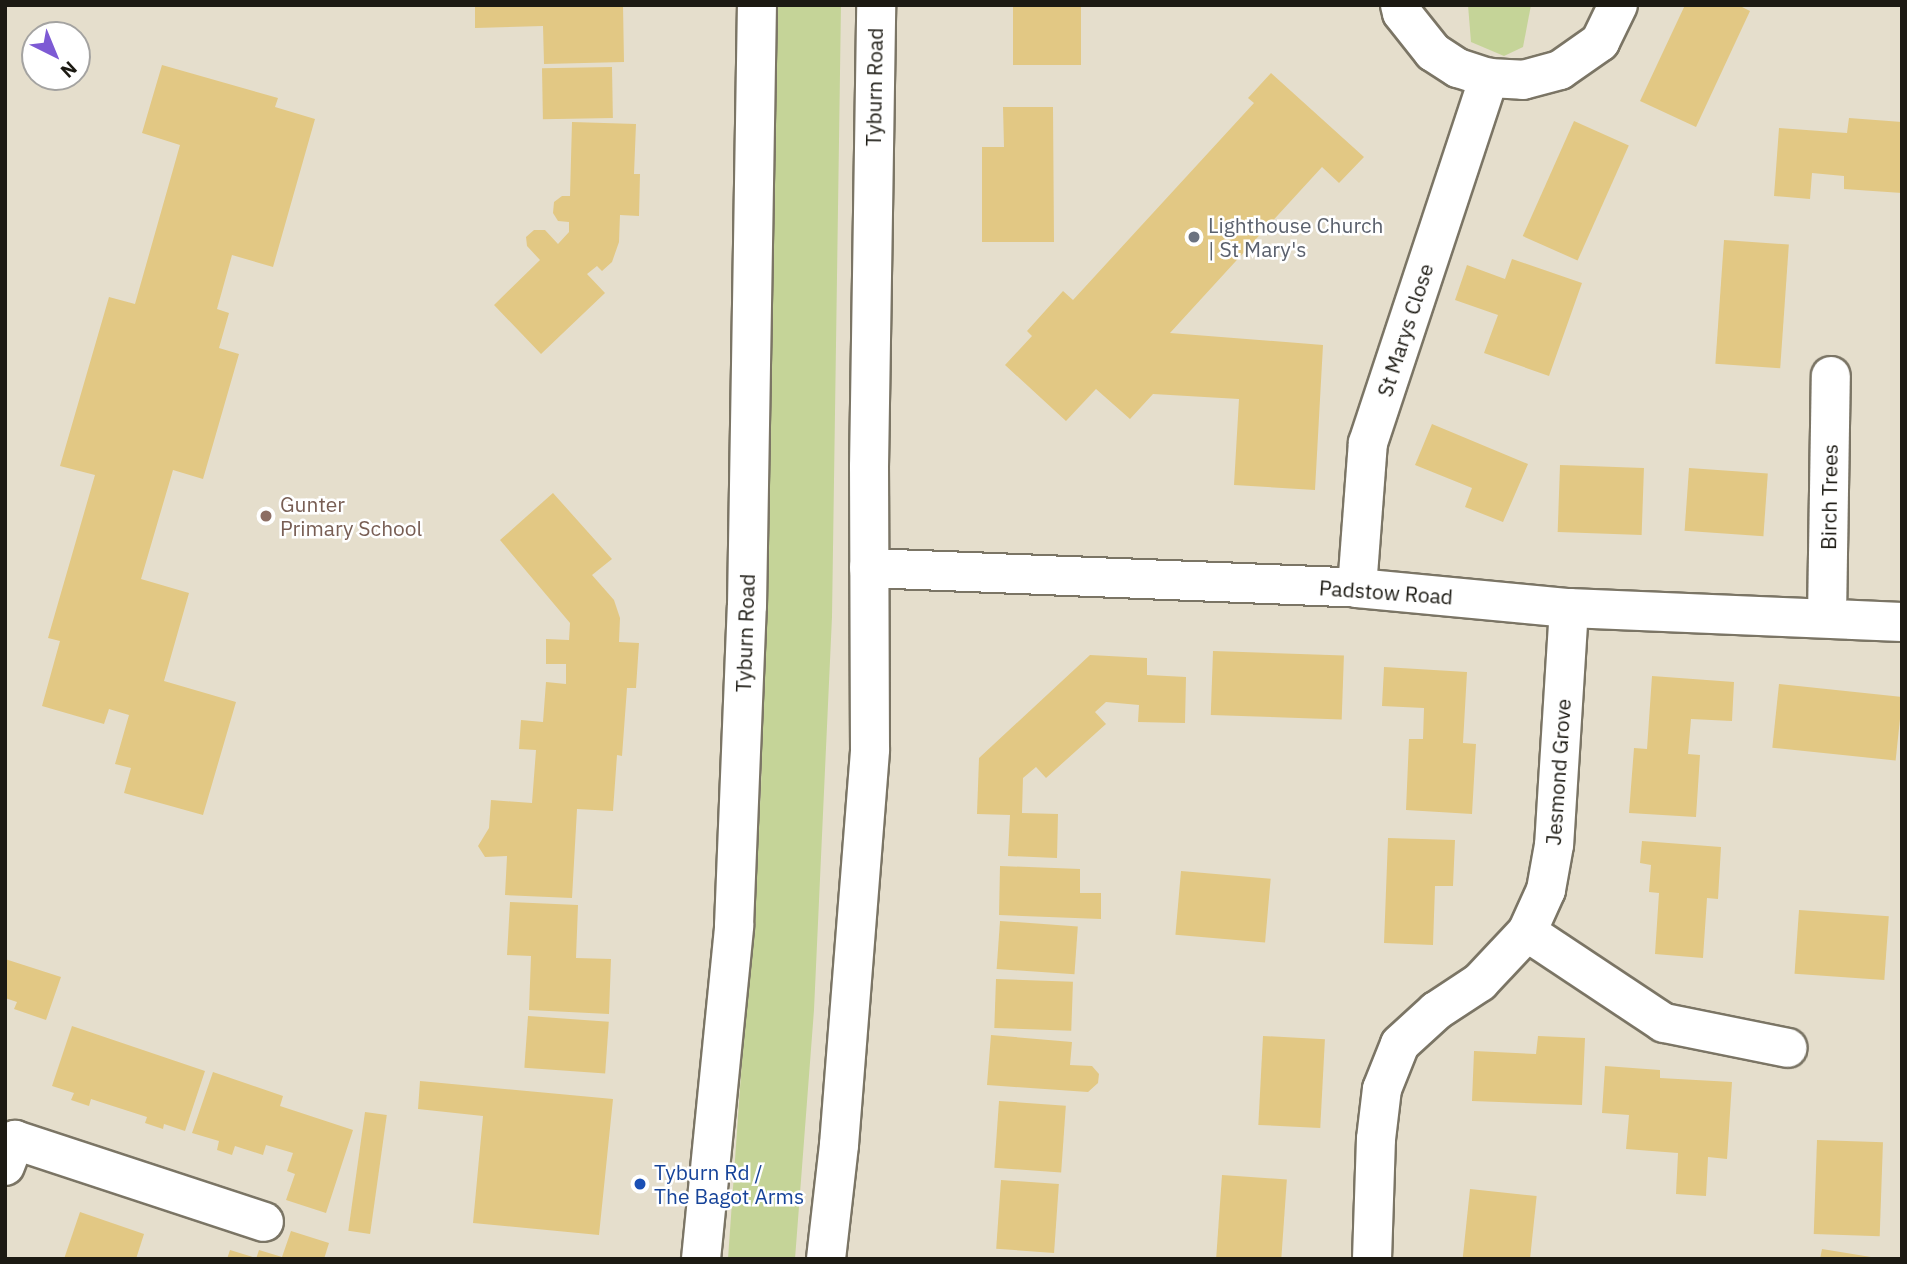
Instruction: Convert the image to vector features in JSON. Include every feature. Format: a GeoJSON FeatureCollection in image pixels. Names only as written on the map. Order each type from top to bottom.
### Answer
{"type":"FeatureCollection","features":[{"type":"Feature","properties":{"kind":"street","name":"Tyburn Road"},"geometry":{"type":"LineString","coordinates":[[701,1259],[734,926],[747,606],[757,5]]}},
{"type":"Feature","properties":{"kind":"street","name":"Tyburn Road"},"geometry":{"type":"LineString","coordinates":[[826,1259],[839,1145],[870,749],[869,568],[876,5]]}},
{"type":"Feature","properties":{"kind":"street"},"geometry":{"type":"LineString","coordinates":[[1400,5],[1402,13],[1433,52],[1458,68],[1489,79],[1523,80],[1560,70],[1600,43],[1618,5]]}},
{"type":"Feature","properties":{"kind":"street","name":"St Marys Close"},"geometry":{"type":"LineString","coordinates":[[1357,589],[1368,443],[1489,79]]}},
{"type":"Feature","properties":{"kind":"street","name":"Birch Trees"},"geometry":{"type":"LineString","coordinates":[[1827,618],[1831,376]]}},
{"type":"Feature","properties":{"kind":"street","name":"Padstow Road"},"geometry":{"type":"LineString","coordinates":[[869,568],[1357,589],[1569,608],[1902,622]]}},
{"type":"Feature","properties":{"kind":"street","name":"Jesmond Grove"},"geometry":{"type":"LineString","coordinates":[[1372,1259],[1376,1139],[1382,1089],[1400,1044],[1436,1011],[1480,982],[1527,932],[1546,890],[1554,845],[1569,608]]}},
{"type":"Feature","properties":{"kind":"street"},"geometry":{"type":"LineString","coordinates":[[1527,932],[1664,1023],[1788,1048]]}},
{"type":"Feature","properties":{"kind":"street"},"geometry":{"type":"LineString","coordinates":[[10,1153],[264,1223]]}},
{"type":"Feature","properties":{"kind":"green space"},"geometry":{"type":"Polygon","coordinates":[[[775,5],[841,5],[832,617],[814,1010],[795,1259],[728,1259],[761,790],[775,5]]]}},
{"type":"Feature","properties":{"kind":"green space"},"geometry":{"type":"Polygon","coordinates":[[[1468,5],[1531,5],[1523,47],[1504,56],[1471,42],[1468,5]]]}},
{"type":"Feature","properties":{"kind":"building"},"geometry":{"type":"Polygon","coordinates":[[[475,5],[623,5],[624,62],[544,64],[543,26],[475,28],[475,5]]]}},
{"type":"Feature","properties":{"kind":"building"},"geometry":{"type":"Polygon","coordinates":[[[1013,5],[1081,5],[1081,65],[1013,65],[1013,5]]]}},
{"type":"Feature","properties":{"kind":"building"},"geometry":{"type":"Polygon","coordinates":[[[1685,5],[1738,5],[1750,11],[1696,127],[1640,101],[1685,5]]]}},
{"type":"Feature","properties":{"kind":"building"},"geometry":{"type":"Polygon","coordinates":[[[162,65],[278,98],[275,107],[315,119],[273,267],[232,255],[217,309],[229,313],[219,348],[239,354],[203,479],[173,470],[141,579],[189,593],[164,681],[236,702],[203,815],[124,793],[131,768],[115,764],[129,715],[109,709],[104,724],[42,706],[60,641],[48,638],[95,475],[60,466],[109,297],[135,304],[180,145],[142,133],[162,65]]]}},
{"type":"Feature","properties":{"kind":"building"},"geometry":{"type":"Polygon","coordinates":[[[612,67],[613,118],[543,119],[542,68],[612,67]]]}},
{"type":"Feature","properties":{"kind":"building","name":"Lighthouse Church | St Mary's"},"geometry":{"type":"Polygon","coordinates":[[[1271,73],[1364,157],[1339,183],[1322,167],[1170,333],[1323,345],[1315,490],[1234,485],[1239,399],[1153,394],[1130,419],[1096,389],[1066,421],[1005,365],[1032,336],[1027,331],[1063,291],[1073,300],[1254,103],[1248,98],[1271,73]]]}},
{"type":"Feature","properties":{"kind":"building"},"geometry":{"type":"Polygon","coordinates":[[[1003,107],[1053,107],[1054,242],[982,242],[982,147],[1004,147],[1003,107]]]}},
{"type":"Feature","properties":{"kind":"building"},"geometry":{"type":"Polygon","coordinates":[[[1849,118],[1902,122],[1902,193],[1844,189],[1844,176],[1812,173],[1810,199],[1774,196],[1779,128],[1847,133],[1849,118]]]}},
{"type":"Feature","properties":{"kind":"building"},"geometry":{"type":"Polygon","coordinates":[[[1574,121],[1629,145],[1578,261],[1523,236],[1574,121]]]}},
{"type":"Feature","properties":{"kind":"building"},"geometry":{"type":"Polygon","coordinates":[[[572,122],[636,124],[634,174],[640,174],[639,216],[620,215],[619,242],[612,262],[602,271],[597,266],[587,274],[605,293],[541,354],[494,305],[540,260],[527,246],[526,237],[534,230],[545,230],[558,244],[569,232],[569,222],[558,221],[553,213],[554,202],[562,196],[570,196],[572,122]]]}},
{"type":"Feature","properties":{"kind":"building"},"geometry":{"type":"Polygon","coordinates":[[[1724,240],[1789,245],[1780,368],[1715,364],[1724,240]]]}},
{"type":"Feature","properties":{"kind":"building"},"geometry":{"type":"Polygon","coordinates":[[[1512,259],[1582,283],[1549,376],[1484,353],[1498,315],[1455,300],[1467,265],[1505,279],[1512,259]]]}},
{"type":"Feature","properties":{"kind":"building"},"geometry":{"type":"Polygon","coordinates":[[[1432,424],[1528,464],[1503,522],[1465,507],[1472,488],[1415,465],[1432,424]]]}},
{"type":"Feature","properties":{"kind":"building"},"geometry":{"type":"Polygon","coordinates":[[[1560,465],[1644,468],[1642,535],[1558,532],[1560,465]]]}},
{"type":"Feature","properties":{"kind":"building"},"geometry":{"type":"Polygon","coordinates":[[[1689,468],[1768,474],[1763,536],[1685,531],[1689,468]]]}},
{"type":"Feature","properties":{"kind":"building"},"geometry":{"type":"Polygon","coordinates":[[[553,493],[612,559],[592,575],[614,600],[620,618],[619,642],[639,643],[636,688],[627,688],[622,756],[617,755],[613,811],[577,809],[572,898],[505,895],[507,856],[485,857],[478,846],[489,828],[491,800],[532,803],[536,750],[519,749],[521,720],[543,722],[546,682],[566,684],[566,664],[546,664],[546,639],[569,640],[570,623],[500,540],[553,493]]]}},
{"type":"Feature","properties":{"kind":"building"},"geometry":{"type":"Polygon","coordinates":[[[1213,651],[1344,656],[1342,720],[1211,715],[1213,651]]]}},
{"type":"Feature","properties":{"kind":"building"},"geometry":{"type":"Polygon","coordinates":[[[1090,655],[1147,658],[1147,675],[1186,677],[1185,723],[1138,722],[1139,705],[1106,702],[1095,712],[1106,724],[1046,778],[1036,767],[1023,778],[1022,813],[1058,814],[1057,858],[1008,856],[1010,815],[977,814],[979,758],[1090,655]]]}},
{"type":"Feature","properties":{"kind":"building"},"geometry":{"type":"Polygon","coordinates":[[[1384,667],[1467,672],[1463,743],[1476,744],[1472,814],[1406,810],[1409,739],[1423,739],[1424,708],[1382,706],[1384,667]]]}},
{"type":"Feature","properties":{"kind":"building"},"geometry":{"type":"Polygon","coordinates":[[[1652,676],[1734,682],[1732,721],[1691,719],[1688,754],[1700,755],[1696,817],[1629,813],[1634,748],[1647,749],[1652,676]]]}},
{"type":"Feature","properties":{"kind":"building"},"geometry":{"type":"Polygon","coordinates":[[[1779,684],[1902,697],[1896,761],[1772,748],[1779,684]]]}},
{"type":"Feature","properties":{"kind":"building"},"geometry":{"type":"Polygon","coordinates":[[[1388,838],[1455,840],[1453,886],[1435,886],[1433,945],[1384,943],[1388,838]]]}},
{"type":"Feature","properties":{"kind":"building"},"geometry":{"type":"Polygon","coordinates":[[[1642,841],[1721,847],[1718,899],[1707,898],[1703,958],[1655,954],[1659,893],[1649,892],[1651,865],[1640,863],[1642,841]]]}},
{"type":"Feature","properties":{"kind":"building"},"geometry":{"type":"Polygon","coordinates":[[[1000,866],[1080,869],[1080,893],[1101,893],[1101,919],[999,915],[1000,866]]]}},
{"type":"Feature","properties":{"kind":"building"},"geometry":{"type":"Polygon","coordinates":[[[1181,871],[1271,879],[1265,943],[1175,935],[1181,871]]]}},
{"type":"Feature","properties":{"kind":"building"},"geometry":{"type":"Polygon","coordinates":[[[510,902],[578,905],[576,958],[611,959],[609,1014],[529,1010],[531,956],[507,955],[510,902]]]}},
{"type":"Feature","properties":{"kind":"building"},"geometry":{"type":"Polygon","coordinates":[[[1799,910],[1889,916],[1884,980],[1795,974],[1799,910]]]}},
{"type":"Feature","properties":{"kind":"building"},"geometry":{"type":"Polygon","coordinates":[[[1000,921],[1078,926],[1074,974],[997,969],[1000,921]]]}},
{"type":"Feature","properties":{"kind":"building"},"geometry":{"type":"Polygon","coordinates":[[[5,959],[61,977],[46,1020],[14,1009],[17,1002],[5,998],[5,959]]]}},
{"type":"Feature","properties":{"kind":"building"},"geometry":{"type":"Polygon","coordinates":[[[996,979],[1073,982],[1071,1031],[994,1028],[996,979]]]}},
{"type":"Feature","properties":{"kind":"building"},"geometry":{"type":"Polygon","coordinates":[[[528,1016],[609,1022],[605,1074],[524,1068],[528,1016]]]}},
{"type":"Feature","properties":{"kind":"building"},"geometry":{"type":"Polygon","coordinates":[[[72,1026],[205,1071],[185,1131],[164,1124],[163,1129],[145,1123],[147,1117],[91,1099],[89,1106],[71,1100],[74,1093],[52,1086],[72,1026]]]}},
{"type":"Feature","properties":{"kind":"building"},"geometry":{"type":"Polygon","coordinates":[[[991,1035],[1072,1042],[1070,1065],[1092,1066],[1099,1074],[1098,1083],[1088,1092],[987,1085],[991,1035]]]}},
{"type":"Feature","properties":{"kind":"building"},"geometry":{"type":"Polygon","coordinates":[[[1263,1036],[1325,1039],[1320,1128],[1258,1125],[1263,1036]]]}},
{"type":"Feature","properties":{"kind":"building"},"geometry":{"type":"Polygon","coordinates":[[[1538,1036],[1585,1038],[1582,1105],[1472,1101],[1474,1051],[1536,1054],[1538,1036]]]}},
{"type":"Feature","properties":{"kind":"building"},"geometry":{"type":"Polygon","coordinates":[[[1605,1066],[1660,1070],[1660,1078],[1732,1082],[1727,1159],[1708,1157],[1706,1196],[1676,1194],[1678,1153],[1626,1149],[1629,1115],[1602,1113],[1605,1066]]]}},
{"type":"Feature","properties":{"kind":"building"},"geometry":{"type":"Polygon","coordinates":[[[213,1072],[283,1096],[280,1106],[353,1130],[326,1213],[286,1200],[295,1174],[287,1171],[293,1153],[266,1145],[263,1155],[235,1146],[232,1155],[217,1150],[219,1141],[192,1133],[213,1072]]]}},
{"type":"Feature","properties":{"kind":"building"},"geometry":{"type":"Polygon","coordinates":[[[420,1081],[613,1099],[599,1235],[473,1223],[483,1116],[418,1109],[420,1081]]]}},
{"type":"Feature","properties":{"kind":"building"},"geometry":{"type":"Polygon","coordinates":[[[999,1101],[1066,1106],[1061,1173],[994,1168],[999,1101]]]}},
{"type":"Feature","properties":{"kind":"building"},"geometry":{"type":"Polygon","coordinates":[[[365,1112],[387,1115],[370,1234],[348,1231],[365,1112]]]}},
{"type":"Feature","properties":{"kind":"building"},"geometry":{"type":"Polygon","coordinates":[[[1817,1140],[1883,1142],[1880,1236],[1814,1234],[1817,1140]]]}},
{"type":"Feature","properties":{"kind":"building"},"geometry":{"type":"Polygon","coordinates":[[[1222,1175],[1287,1180],[1281,1259],[1216,1259],[1222,1175]]]}},
{"type":"Feature","properties":{"kind":"building"},"geometry":{"type":"Polygon","coordinates":[[[1001,1180],[1059,1184],[1054,1253],[996,1249],[1001,1180]]]}},
{"type":"Feature","properties":{"kind":"building"},"geometry":{"type":"Polygon","coordinates":[[[1470,1189],[1537,1196],[1530,1259],[1463,1259],[1470,1189]]]}},
{"type":"Feature","properties":{"kind":"building"},"geometry":{"type":"Polygon","coordinates":[[[80,1212],[144,1234],[136,1259],[64,1259],[80,1212]]]}},
{"type":"Feature","properties":{"kind":"building"},"geometry":{"type":"Polygon","coordinates":[[[291,1231],[329,1243],[324,1259],[256,1259],[259,1250],[282,1257],[291,1231]]]}},
{"type":"Feature","properties":{"kind":"building"},"geometry":{"type":"Polygon","coordinates":[[[1822,1249],[1871,1257],[1871,1259],[1820,1259],[1822,1249]]]}},
{"type":"Feature","properties":{"kind":"building"},"geometry":{"type":"Polygon","coordinates":[[[230,1250],[256,1258],[256,1259],[227,1259],[230,1250]]]}},
{"type":"Feature","properties":{"kind":"place","name":"Lighthouse Church | St Mary's"},"geometry":{"type":"Point","coordinates":[1194,237]}},
{"type":"Feature","properties":{"kind":"place","name":"Gunter Primary School"},"geometry":{"type":"Point","coordinates":[266,516]}},
{"type":"Feature","properties":{"kind":"place","name":"Tyburn Rd / The Bagot Arms"},"geometry":{"type":"Point","coordinates":[640,1184]}}]}
